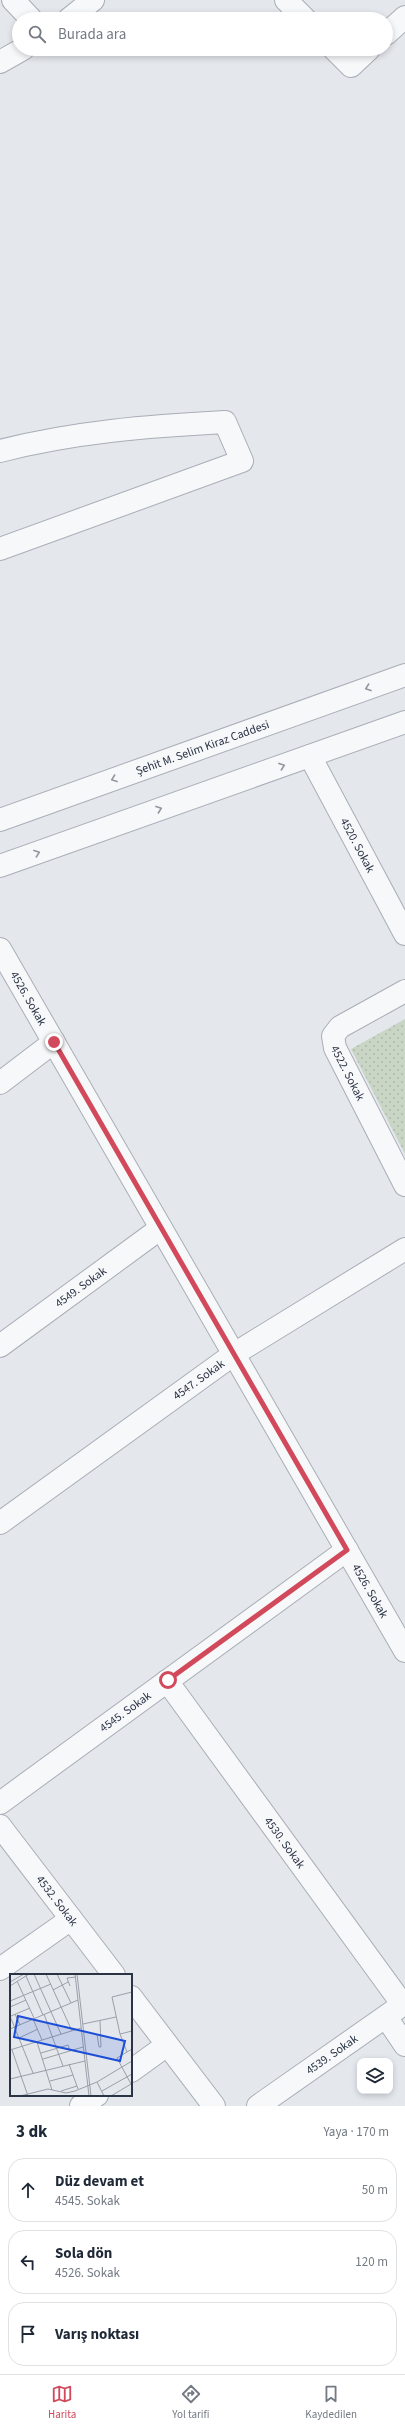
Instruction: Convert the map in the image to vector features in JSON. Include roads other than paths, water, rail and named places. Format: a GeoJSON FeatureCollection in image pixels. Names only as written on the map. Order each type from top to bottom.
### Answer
{"type":"FeatureCollection","features":[{"type":"Feature","properties":{"kind":"street"},"geometry":{"type":"LineString","coordinates":[[13,0],[24,12]]}},
{"type":"Feature","properties":{"kind":"street"},"geometry":{"type":"LineString","coordinates":[[77,12],[93,0]]}},
{"type":"Feature","properties":{"kind":"street"},"geometry":{"type":"LineString","coordinates":[[286,0],[298,12]]}},
{"type":"Feature","properties":{"kind":"street"},"geometry":{"type":"LineString","coordinates":[[393,28],[405,17]]}},
{"type":"Feature","properties":{"kind":"street"},"geometry":{"type":"LineString","coordinates":[[0,62],[12,55]]}},
{"type":"Feature","properties":{"kind":"street"},"geometry":{"type":"LineString","coordinates":[[341,56],[351,66],[362,56]]}},
{"type":"Feature","properties":{"kind":"street"},"geometry":{"type":"LineString","coordinates":[[0,451],[91,433],[137,427],[225,422],[242,461],[0,549]]}},
{"type":"Feature","properties":{"kind":"street","name":"Şehit M. Selim Kiraz Caddesi"},"geometry":{"type":"LineString","coordinates":[[0,820],[405,675]]}},
{"type":"Feature","properties":{"kind":"street"},"geometry":{"type":"LineString","coordinates":[[0,866],[405,722]]}},
{"type":"Feature","properties":{"kind":"street","name":"4520. Sokak"},"geometry":{"type":"LineString","coordinates":[[310,756],[405,934]]}},
{"type":"Feature","properties":{"kind":"street","name":"4526. Sokak"},"geometry":{"type":"LineString","coordinates":[[0,949],[404,1648]]}},
{"type":"Feature","properties":{"kind":"street","name":"4522. Sokak"},"geometry":{"type":"LineString","coordinates":[[405,991],[340,1027],[333,1036],[335,1048],[405,1185]]}},
{"type":"Feature","properties":{"kind":"street"},"geometry":{"type":"LineString","coordinates":[[0,1082],[54,1042]]}},
{"type":"Feature","properties":{"kind":"street","name":"4549. Sokak"},"geometry":{"type":"LineString","coordinates":[[0,1346],[161,1228]]}},
{"type":"Feature","properties":{"kind":"street","name":"4547. Sokak"},"geometry":{"type":"LineString","coordinates":[[0,1523],[234,1354],[405,1249]]}},
{"type":"Feature","properties":{"kind":"street","name":"4545. Sokak"},"geometry":{"type":"LineString","coordinates":[[0,1803],[347,1550]]}},
{"type":"Feature","properties":{"kind":"street","name":"4530. Sokak"},"geometry":{"type":"LineString","coordinates":[[168,1680],[398,2008],[405,2045]]}},
{"type":"Feature","properties":{"kind":"street","name":"4532. Sokak"},"geometry":{"type":"LineString","coordinates":[[0,1826],[113,1974]]}},
{"type":"Feature","properties":{"kind":"street"},"geometry":{"type":"LineString","coordinates":[[0,1969],[71,1919]]}},
{"type":"Feature","properties":{"kind":"street"},"geometry":{"type":"LineString","coordinates":[[132,1998],[214,2106]]}},
{"type":"Feature","properties":{"kind":"street","name":"4539. Sokak"},"geometry":{"type":"LineString","coordinates":[[258,2106],[398,2008]]}},
{"type":"Feature","properties":{"kind":"street"},"geometry":{"type":"LineString","coordinates":[[132,2070],[167,2045]]}},
{"type":"Feature","properties":{"kind":"street"},"geometry":{"type":"LineString","coordinates":[[81,2106],[96,2096]]}}]}
